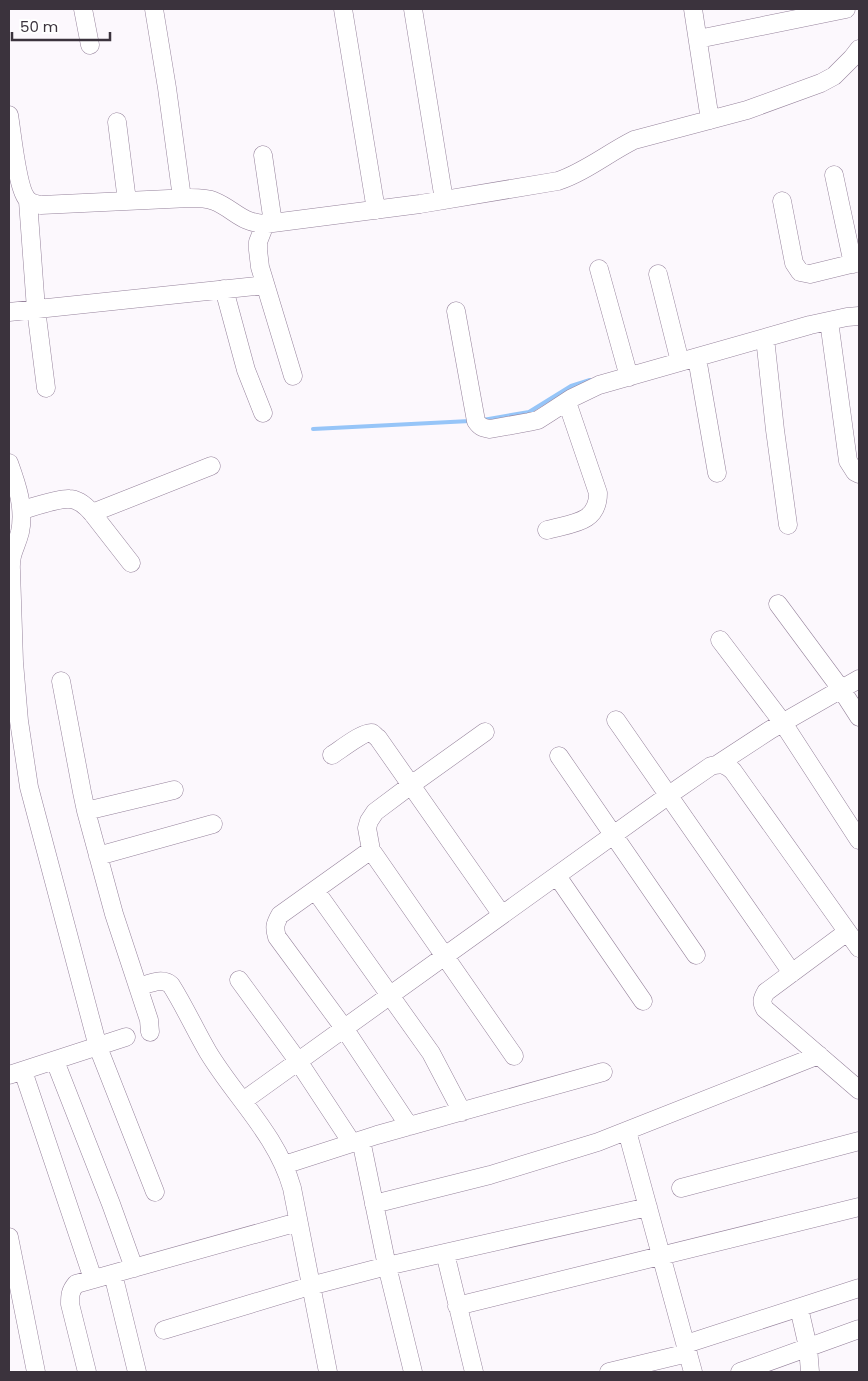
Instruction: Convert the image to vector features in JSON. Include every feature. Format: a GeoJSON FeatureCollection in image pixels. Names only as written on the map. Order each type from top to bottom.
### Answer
{"type":"FeatureCollection","features":[{"type":"Feature","properties":{"kind":"street"},"geometry":{"type":"LineString","coordinates":[[83,9],[90,45]]}},
{"type":"Feature","properties":{"kind":"street"},"geometry":{"type":"LineString","coordinates":[[154,9],[182,198]]}},
{"type":"Feature","properties":{"kind":"street"},"geometry":{"type":"LineString","coordinates":[[343,9],[376,210]]}},
{"type":"Feature","properties":{"kind":"street"},"geometry":{"type":"LineString","coordinates":[[413,9],[444,200]]}},
{"type":"Feature","properties":{"kind":"street"},"geometry":{"type":"LineString","coordinates":[[693,9],[710,120]]}},
{"type":"Feature","properties":{"kind":"street"},"geometry":{"type":"LineString","coordinates":[[698,39],[846,9],[859,12]]}},
{"type":"Feature","properties":{"kind":"street"},"geometry":{"type":"LineString","coordinates":[[28,201],[33,204],[41,204],[203,198],[213,200],[248,222],[255,224],[376,210],[558,182],[574,176],[634,140],[747,110],[821,83],[834,76],[859,49]]}},
{"type":"Feature","properties":{"kind":"street"},"geometry":{"type":"LineString","coordinates":[[9,115],[20,187],[28,201],[36,309],[46,388]]}},
{"type":"Feature","properties":{"kind":"street"},"geometry":{"type":"LineString","coordinates":[[117,122],[127,201]]}},
{"type":"Feature","properties":{"kind":"street"},"geometry":{"type":"LineString","coordinates":[[263,155],[269,223],[258,242],[258,250],[265,285],[293,376]]}},
{"type":"Feature","properties":{"kind":"street"},"geometry":{"type":"LineString","coordinates":[[782,201],[794,263],[800,272],[810,274],[856,263],[834,175]]}},
{"type":"Feature","properties":{"kind":"street"},"geometry":{"type":"LineString","coordinates":[[599,269],[628,377]]}},
{"type":"Feature","properties":{"kind":"street"},"geometry":{"type":"LineString","coordinates":[[658,274],[689,360],[717,473]]}},
{"type":"Feature","properties":{"kind":"street"},"geometry":{"type":"LineString","coordinates":[[9,312],[265,285]]}},
{"type":"Feature","properties":{"kind":"street"},"geometry":{"type":"LineString","coordinates":[[224,289],[246,370],[263,413]]}},
{"type":"Feature","properties":{"kind":"street"},"geometry":{"type":"LineString","coordinates":[[456,311],[476,421],[480,426],[490,429],[538,420],[586,391],[628,377],[810,325],[859,316]]}},
{"type":"Feature","properties":{"kind":"street"},"geometry":{"type":"LineString","coordinates":[[829,321],[848,461],[855,472],[859,474]]}},
{"type":"Feature","properties":{"kind":"street"},"geometry":{"type":"LineString","coordinates":[[765,338],[788,525]]}},
{"type":"Feature","properties":{"kind":"street"},"geometry":{"type":"LineString","coordinates":[[547,530],[584,520],[591,516],[598,502],[598,493],[567,402]]}},
{"type":"Feature","properties":{"kind":"street"},"geometry":{"type":"LineString","coordinates":[[9,463],[22,510],[20,530],[11,559],[14,662],[22,750],[29,788],[98,1047],[155,1192]]}},
{"type":"Feature","properties":{"kind":"street"},"geometry":{"type":"LineString","coordinates":[[92,513],[211,466]]}},
{"type":"Feature","properties":{"kind":"street"},"geometry":{"type":"LineString","coordinates":[[22,510],[69,498],[78,501],[85,505],[92,513],[131,563]]}},
{"type":"Feature","properties":{"kind":"street"},"geometry":{"type":"LineString","coordinates":[[778,604],[841,689],[859,717]]}},
{"type":"Feature","properties":{"kind":"street"},"geometry":{"type":"LineString","coordinates":[[720,640],[783,723],[859,840]]}},
{"type":"Feature","properties":{"kind":"street"},"geometry":{"type":"LineString","coordinates":[[243,1101],[711,766],[718,764],[783,723],[859,679]]}},
{"type":"Feature","properties":{"kind":"street"},"geometry":{"type":"LineString","coordinates":[[61,681],[86,811],[114,914],[138,987],[150,1032]]}},
{"type":"Feature","properties":{"kind":"street"},"geometry":{"type":"LineString","coordinates":[[616,720],[792,973]]}},
{"type":"Feature","properties":{"kind":"street"},"geometry":{"type":"LineString","coordinates":[[484,732],[375,812],[367,828],[371,850],[514,1056]]}},
{"type":"Feature","properties":{"kind":"street"},"geometry":{"type":"LineString","coordinates":[[332,755],[361,736],[369,733],[378,738],[502,915]]}},
{"type":"Feature","properties":{"kind":"street"},"geometry":{"type":"LineString","coordinates":[[559,756],[696,955]]}},
{"type":"Feature","properties":{"kind":"street"},"geometry":{"type":"LineString","coordinates":[[718,764],[727,765],[732,771],[859,948]]}},
{"type":"Feature","properties":{"kind":"street"},"geometry":{"type":"LineString","coordinates":[[86,811],[174,790]]}},
{"type":"Feature","properties":{"kind":"street"},"geometry":{"type":"LineString","coordinates":[[98,856],[213,824]]}},
{"type":"Feature","properties":{"kind":"street"},"geometry":{"type":"LineString","coordinates":[[371,850],[280,915],[274,930],[277,937],[344,1028],[409,1126]]}},
{"type":"Feature","properties":{"kind":"street"},"geometry":{"type":"LineString","coordinates":[[556,876],[643,1001]]}},
{"type":"Feature","properties":{"kind":"street"},"geometry":{"type":"LineString","coordinates":[[315,890],[430,1053],[462,1112]]}},
{"type":"Feature","properties":{"kind":"street"},"geometry":{"type":"LineString","coordinates":[[848,932],[766,992],[762,1003],[765,1009],[859,1090]]}},
{"type":"Feature","properties":{"kind":"street"},"geometry":{"type":"LineString","coordinates":[[239,980],[356,1141],[374,1204],[413,1372]]}},
{"type":"Feature","properties":{"kind":"street"},"geometry":{"type":"LineString","coordinates":[[138,987],[157,981],[164,981],[172,985],[208,1052],[276,1150],[284,1165],[292,1188],[328,1372]]}},
{"type":"Feature","properties":{"kind":"street"},"geometry":{"type":"LineString","coordinates":[[93,1279],[16,1073],[126,1037]]}},
{"type":"Feature","properties":{"kind":"street"},"geometry":{"type":"LineString","coordinates":[[374,1204],[490,1175],[598,1142],[819,1056]]}},
{"type":"Feature","properties":{"kind":"street"},"geometry":{"type":"LineString","coordinates":[[54,1061],[111,1204],[134,1268]]}},
{"type":"Feature","properties":{"kind":"street"},"geometry":{"type":"LineString","coordinates":[[284,1165],[356,1141],[602,1072]]}},
{"type":"Feature","properties":{"kind":"street"},"geometry":{"type":"LineString","coordinates":[[627,1131],[660,1256],[694,1372]]}},
{"type":"Feature","properties":{"kind":"street"},"geometry":{"type":"LineString","coordinates":[[681,1188],[859,1141]]}},
{"type":"Feature","properties":{"kind":"street"},"geometry":{"type":"LineString","coordinates":[[164,1330],[310,1286],[387,1266],[648,1207]]}},
{"type":"Feature","properties":{"kind":"street"},"geometry":{"type":"LineString","coordinates":[[457,1306],[859,1207]]}},
{"type":"Feature","properties":{"kind":"street"},"geometry":{"type":"LineString","coordinates":[[87,1372],[70,1304],[72,1289],[76,1284],[298,1222]]}},
{"type":"Feature","properties":{"kind":"street"},"geometry":{"type":"LineString","coordinates":[[9,1237],[36,1372]]}},
{"type":"Feature","properties":{"kind":"street"},"geometry":{"type":"LineString","coordinates":[[445,1253],[474,1372]]}},
{"type":"Feature","properties":{"kind":"street"},"geometry":{"type":"LineString","coordinates":[[113,1274],[137,1372]]}},
{"type":"Feature","properties":{"kind":"street"},"geometry":{"type":"LineString","coordinates":[[609,1372],[687,1349],[859,1288]]}},
{"type":"Feature","properties":{"kind":"street"},"geometry":{"type":"LineString","coordinates":[[799,1308],[808,1347],[810,1372]]}},
{"type":"Feature","properties":{"kind":"street"},"geometry":{"type":"LineString","coordinates":[[740,1372],[859,1328]]}},
{"type":"Feature","properties":{"kind":"waterway"},"geometry":{"type":"LineString","coordinates":[[483,420],[529,412],[571,386],[590,380]]}},
{"type":"Feature","properties":{"kind":"waterway"},"geometry":{"type":"LineString","coordinates":[[313,429],[470,421]]}}]}
